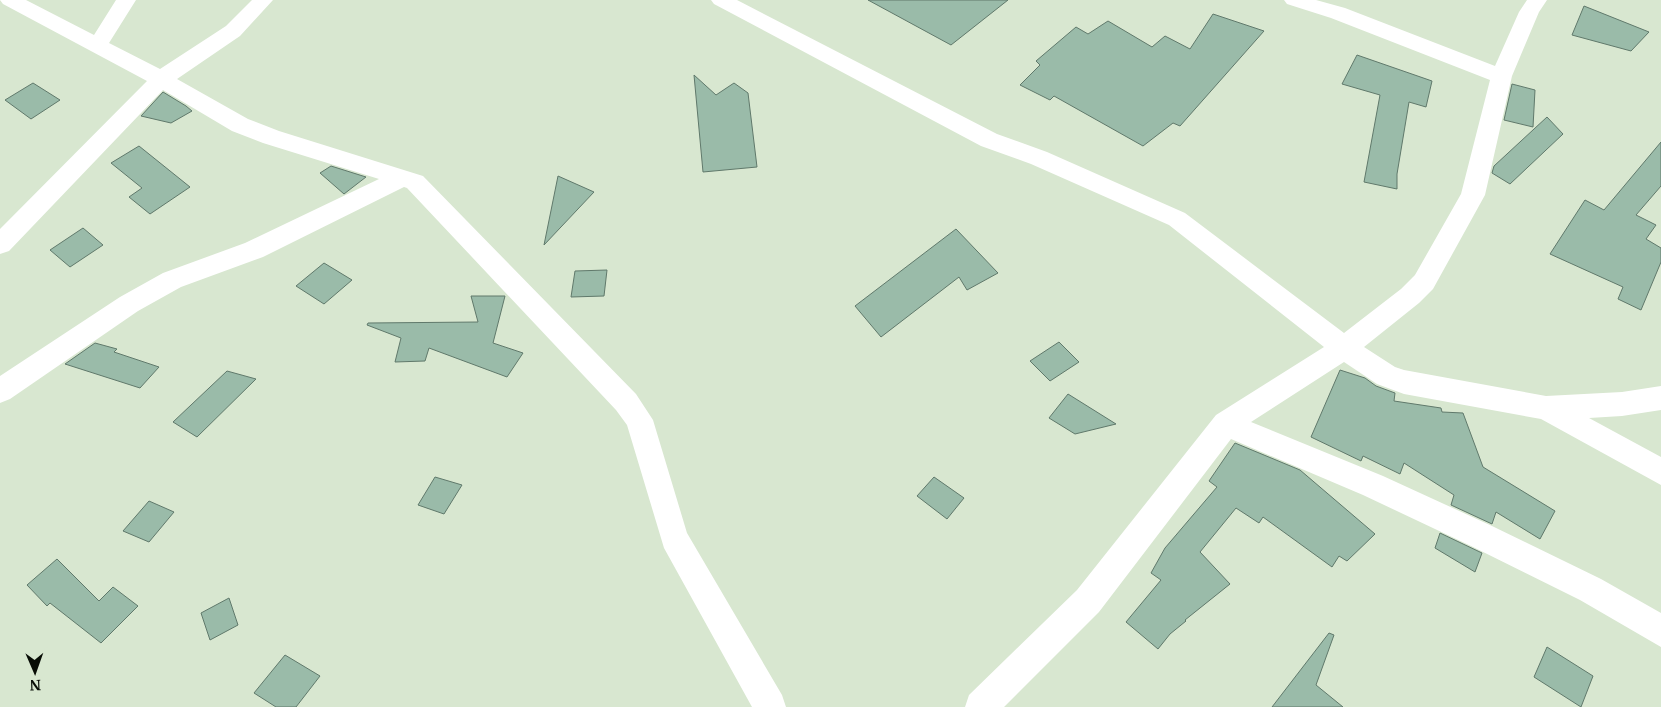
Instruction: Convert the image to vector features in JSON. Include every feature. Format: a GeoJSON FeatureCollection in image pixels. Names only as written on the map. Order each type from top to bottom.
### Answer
{"type":"FeatureCollection","features":[{"type":"Feature","properties":{"kind":"street"},"geometry":{"type":"LineString","coordinates":[[10,0],[161,79],[240,125],[271,137],[415,182],[626,402],[639,420],[674,538],[770,707]]}},
{"type":"Feature","properties":{"kind":"street"},"geometry":{"type":"LineString","coordinates":[[97,46],[126,0]]}},
{"type":"Feature","properties":{"kind":"street"},"geometry":{"type":"LineString","coordinates":[[0,244],[161,79],[233,31],[263,0]]}},
{"type":"Feature","properties":{"kind":"street"},"geometry":{"type":"LineString","coordinates":[[722,0],[989,140],[1039,158],[1177,219],[1344,348],[1386,376],[1404,382],[1546,408],[1622,404],[1661,398]]}},
{"type":"Feature","properties":{"kind":"street"},"geometry":{"type":"LineString","coordinates":[[1294,0],[1338,7],[1501,76]]}},
{"type":"Feature","properties":{"kind":"street"},"geometry":{"type":"LineString","coordinates":[[981,707],[1088,601],[1226,424],[1344,348],[1410,296],[1424,282],[1474,195],[1501,76],[1529,12],[1537,0]]}},
{"type":"Feature","properties":{"kind":"street"},"geometry":{"type":"LineString","coordinates":[[0,391],[129,304],[172,280],[254,250],[404,177]]}},
{"type":"Feature","properties":{"kind":"street"},"geometry":{"type":"LineString","coordinates":[[1546,408],[1661,472]]}},
{"type":"Feature","properties":{"kind":"street"},"geometry":{"type":"LineString","coordinates":[[1226,424],[1307,457],[1458,524],[1573,581],[1661,631]]}},
{"type":"Feature","properties":{"kind":"building"},"geometry":{"type":"Polygon","coordinates":[[[868,0],[1008,0],[951,45],[868,0]]]}},
{"type":"Feature","properties":{"kind":"building"},"geometry":{"type":"Polygon","coordinates":[[[1584,6],[1649,32],[1631,51],[1572,35],[1584,6]]]}},
{"type":"Feature","properties":{"kind":"building"},"geometry":{"type":"Polygon","coordinates":[[[1213,14],[1264,31],[1180,126],[1173,123],[1143,146],[1054,96],[1050,100],[1020,85],[1040,65],[1036,61],[1076,27],[1088,34],[1108,21],[1152,47],[1165,36],[1190,49],[1213,14]]]}},
{"type":"Feature","properties":{"kind":"building"},"geometry":{"type":"Polygon","coordinates":[[[1357,55],[1432,81],[1426,107],[1409,102],[1397,174],[1397,189],[1364,182],[1380,95],[1342,84],[1357,55]]]}},
{"type":"Feature","properties":{"kind":"building"},"geometry":{"type":"Polygon","coordinates":[[[694,75],[716,95],[734,83],[748,93],[757,167],[703,172],[694,75]]]}},
{"type":"Feature","properties":{"kind":"building"},"geometry":{"type":"Polygon","coordinates":[[[33,83],[60,100],[31,119],[5,100],[33,83]]]}},
{"type":"Feature","properties":{"kind":"building"},"geometry":{"type":"Polygon","coordinates":[[[1512,84],[1535,90],[1533,127],[1504,120],[1512,84]]]}},
{"type":"Feature","properties":{"kind":"building"},"geometry":{"type":"Polygon","coordinates":[[[163,92],[192,111],[171,123],[141,116],[163,92]]]}},
{"type":"Feature","properties":{"kind":"building"},"geometry":{"type":"Polygon","coordinates":[[[1547,117],[1563,134],[1510,184],[1492,173],[1494,166],[1547,117]]]}},
{"type":"Feature","properties":{"kind":"building"},"geometry":{"type":"Polygon","coordinates":[[[1661,142],[1661,186],[1636,215],[1656,225],[1646,239],[1661,248],[1661,262],[1641,310],[1618,299],[1623,287],[1550,254],[1585,200],[1604,210],[1661,142]]]}},
{"type":"Feature","properties":{"kind":"building"},"geometry":{"type":"Polygon","coordinates":[[[139,146],[190,187],[150,214],[129,197],[142,188],[111,163],[139,146]]]}},
{"type":"Feature","properties":{"kind":"building"},"geometry":{"type":"Polygon","coordinates":[[[331,166],[366,177],[344,194],[320,173],[331,166]]]}},
{"type":"Feature","properties":{"kind":"building"},"geometry":{"type":"Polygon","coordinates":[[[558,176],[594,192],[544,245],[558,176]]]}},
{"type":"Feature","properties":{"kind":"building"},"geometry":{"type":"Polygon","coordinates":[[[83,228],[103,245],[70,267],[50,250],[83,228]]]}},
{"type":"Feature","properties":{"kind":"building"},"geometry":{"type":"Polygon","coordinates":[[[956,229],[998,273],[967,290],[959,277],[881,337],[855,306],[956,229]]]}},
{"type":"Feature","properties":{"kind":"building"},"geometry":{"type":"Polygon","coordinates":[[[324,263],[352,280],[324,304],[296,286],[324,263]]]}},
{"type":"Feature","properties":{"kind":"building"},"geometry":{"type":"Polygon","coordinates":[[[607,270],[604,296],[571,297],[575,271],[607,270]]]}},
{"type":"Feature","properties":{"kind":"building"},"geometry":{"type":"Polygon","coordinates":[[[471,296],[505,296],[493,343],[523,353],[507,377],[429,348],[425,361],[395,362],[401,338],[367,325],[368,323],[478,322],[471,296]]]}},
{"type":"Feature","properties":{"kind":"building"},"geometry":{"type":"Polygon","coordinates":[[[1059,342],[1079,362],[1050,381],[1030,361],[1059,342]]]}},
{"type":"Feature","properties":{"kind":"building"},"geometry":{"type":"Polygon","coordinates":[[[95,343],[117,349],[114,352],[159,367],[140,388],[65,364],[95,343]]]}},
{"type":"Feature","properties":{"kind":"building"},"geometry":{"type":"Polygon","coordinates":[[[1340,370],[1365,378],[1376,386],[1395,393],[1394,401],[1441,408],[1442,412],[1463,413],[1483,467],[1555,511],[1540,539],[1496,512],[1492,524],[1451,505],[1454,495],[1404,463],[1400,474],[1363,456],[1361,461],[1311,437],[1340,370]]]}},
{"type":"Feature","properties":{"kind":"building"},"geometry":{"type":"Polygon","coordinates":[[[227,371],[256,379],[197,437],[173,422],[227,371]]]}},
{"type":"Feature","properties":{"kind":"building"},"geometry":{"type":"Polygon","coordinates":[[[1068,394],[1116,424],[1075,434],[1049,418],[1068,394]]]}},
{"type":"Feature","properties":{"kind":"building"},"geometry":{"type":"Polygon","coordinates":[[[1235,443],[1300,470],[1375,534],[1347,561],[1339,556],[1332,567],[1263,517],[1259,523],[1236,508],[1200,552],[1230,584],[1185,620],[1158,649],[1126,622],[1161,580],[1151,573],[1165,548],[1217,487],[1209,481],[1235,443]]]}},
{"type":"Feature","properties":{"kind":"building"},"geometry":{"type":"Polygon","coordinates":[[[435,477],[462,485],[444,514],[418,505],[435,477]]]}},
{"type":"Feature","properties":{"kind":"building"},"geometry":{"type":"Polygon","coordinates":[[[934,477],[964,498],[947,519],[917,496],[934,477]]]}},
{"type":"Feature","properties":{"kind":"building"},"geometry":{"type":"Polygon","coordinates":[[[149,501],[174,512],[149,542],[123,531],[149,501]]]}},
{"type":"Feature","properties":{"kind":"building"},"geometry":{"type":"Polygon","coordinates":[[[1440,533],[1482,553],[1475,572],[1435,548],[1440,533]]]}},
{"type":"Feature","properties":{"kind":"building"},"geometry":{"type":"Polygon","coordinates":[[[57,559],[99,601],[113,587],[138,606],[101,643],[50,603],[47,606],[27,585],[57,559]]]}},
{"type":"Feature","properties":{"kind":"building"},"geometry":{"type":"Polygon","coordinates":[[[229,598],[238,625],[210,640],[201,613],[229,598]]]}},
{"type":"Feature","properties":{"kind":"building"},"geometry":{"type":"Polygon","coordinates":[[[1329,633],[1334,635],[1316,685],[1343,707],[1272,707],[1329,633]]]}},
{"type":"Feature","properties":{"kind":"building"},"geometry":{"type":"Polygon","coordinates":[[[1547,647],[1593,676],[1581,707],[1534,677],[1547,647]]]}},
{"type":"Feature","properties":{"kind":"building"},"geometry":{"type":"Polygon","coordinates":[[[285,655],[320,676],[296,707],[276,707],[254,693],[285,655]]]}}]}
